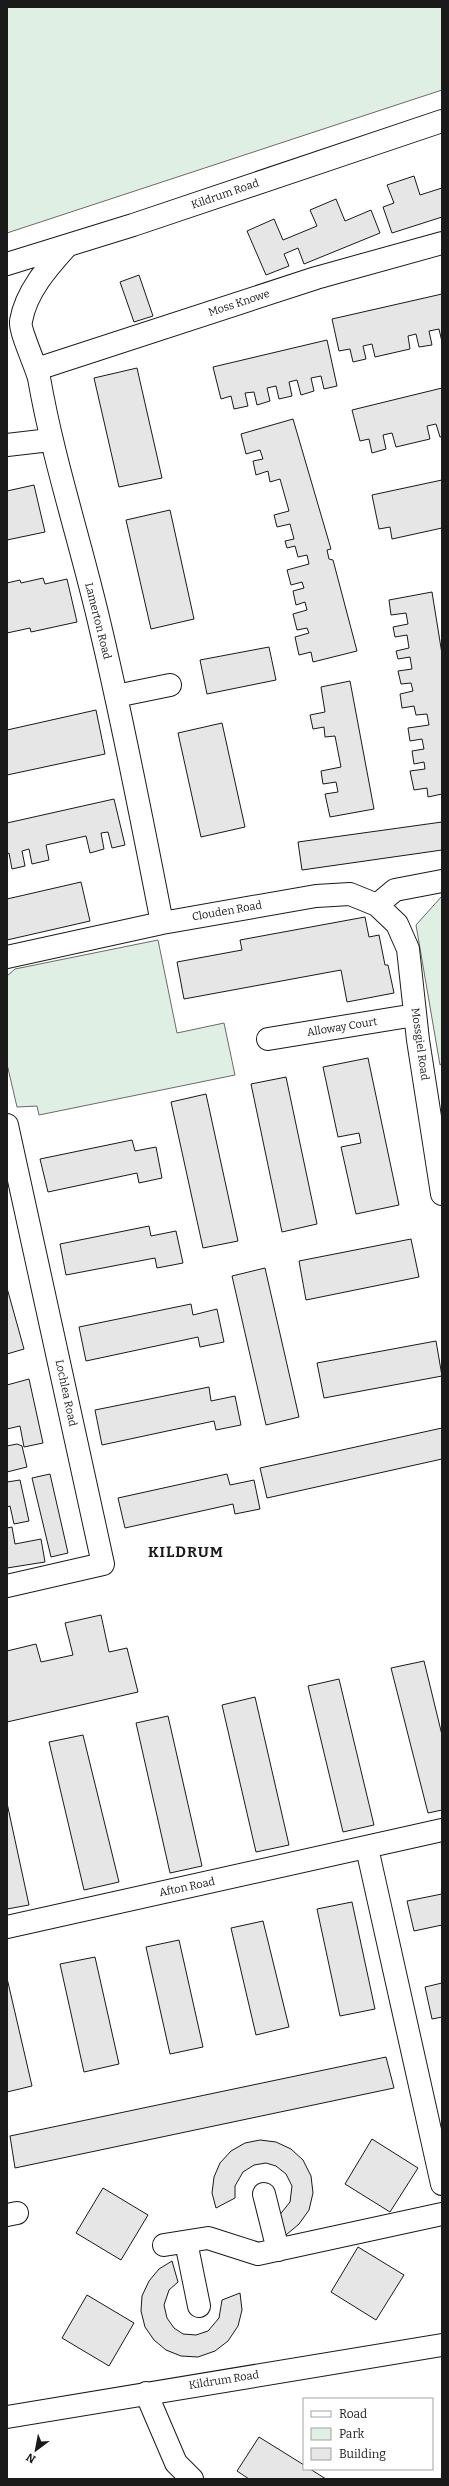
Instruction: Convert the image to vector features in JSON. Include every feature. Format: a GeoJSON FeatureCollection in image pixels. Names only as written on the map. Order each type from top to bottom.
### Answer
{"type":"FeatureCollection","features":[{"type":"Feature","properties":{"kind":"street","name":"Kildrum Road"},"geometry":{"type":"LineString","coordinates":[[7,264],[66,246],[442,121]]}},
{"type":"Feature","properties":{"kind":"street","name":"Moss Knowe"},"geometry":{"type":"LineString","coordinates":[[37,369],[316,278],[442,243]]}},
{"type":"Feature","properties":{"kind":"street","name":"Lamerton Road"},"geometry":{"type":"LineString","coordinates":[[66,246],[48,267],[36,284],[27,302],[14,317],[37,369],[50,440],[101,629],[162,923]]}},
{"type":"Feature","properties":{"kind":"street"},"geometry":{"type":"LineString","coordinates":[[7,445],[50,440]]}},
{"type":"Feature","properties":{"kind":"street"},"geometry":{"type":"LineString","coordinates":[[116,696],[170,685]]}},
{"type":"Feature","properties":{"kind":"street"},"geometry":{"type":"LineString","coordinates":[[377,905],[395,890],[442,881]]}},
{"type":"Feature","properties":{"kind":"street","name":"Clouden Road"},"geometry":{"type":"LineString","coordinates":[[7,957],[162,923],[316,896],[350,894],[377,905]]}},
{"type":"Feature","properties":{"kind":"street","name":"Mossgiel Road"},"geometry":{"type":"LineString","coordinates":[[377,905],[397,924],[408,949],[415,1015],[442,1194]]}},
{"type":"Feature","properties":{"kind":"street","name":"Alloway Court"},"geometry":{"type":"LineString","coordinates":[[268,1039],[415,1015]]}},
{"type":"Feature","properties":{"kind":"street","name":"Lochlea Road"},"geometry":{"type":"LineString","coordinates":[[7,1126],[103,1564],[7,1586]]}},
{"type":"Feature","properties":{"kind":"street","name":"Afton Road"},"geometry":{"type":"LineString","coordinates":[[7,1927],[367,1848],[442,1830]]}},
{"type":"Feature","properties":{"kind":"street"},"geometry":{"type":"LineString","coordinates":[[367,1848],[442,2184]]}},
{"type":"Feature","properties":{"kind":"street"},"geometry":{"type":"LineString","coordinates":[[264,2194],[278,2250]]}},
{"type":"Feature","properties":{"kind":"street"},"geometry":{"type":"LineString","coordinates":[[164,2244],[208,2238],[258,2254],[442,2214]]}},
{"type":"Feature","properties":{"kind":"street"},"geometry":{"type":"LineString","coordinates":[[186,2242],[199,2306]]}},
{"type":"Feature","properties":{"kind":"street","name":"Kildrum Road"},"geometry":{"type":"LineString","coordinates":[[7,2417],[442,2345]]}},
{"type":"Feature","properties":{"kind":"street"},"geometry":{"type":"LineString","coordinates":[[146,2393],[176,2463],[192,2479]]}},
{"type":"Feature","properties":{"kind":"green space"},"geometry":{"type":"Polygon","coordinates":[[[7,7],[442,7],[442,90],[7,233],[7,7]]]}},
{"type":"Feature","properties":{"kind":"green space"},"geometry":{"type":"Polygon","coordinates":[[[442,896],[442,1064],[440,1065],[416,925],[442,896]]]}},
{"type":"Feature","properties":{"kind":"green space"},"geometry":{"type":"Polygon","coordinates":[[[158,940],[177,1033],[224,1023],[235,1075],[39,1115],[37,1106],[17,1107],[7,1064],[7,976],[15,969],[158,940]]]}},
{"type":"Feature","properties":{"kind":"building"},"geometry":{"type":"Polygon","coordinates":[[[414,176],[420,195],[442,188],[442,217],[392,233],[383,207],[394,203],[387,185],[414,176]]]}},
{"type":"Feature","properties":{"kind":"building"},"geometry":{"type":"Polygon","coordinates":[[[336,199],[345,221],[371,210],[380,233],[304,264],[298,248],[284,254],[289,266],[266,275],[247,231],[274,219],[283,240],[317,226],[310,210],[336,199]]]}},
{"type":"Feature","properties":{"kind":"building"},"geometry":{"type":"Polygon","coordinates":[[[139,275],[153,316],[134,322],[120,282],[139,275]]]}},
{"type":"Feature","properties":{"kind":"building"},"geometry":{"type":"Polygon","coordinates":[[[442,294],[442,342],[439,329],[429,331],[432,345],[419,347],[416,334],[408,336],[410,349],[375,357],[372,344],[363,346],[366,359],[353,362],[350,349],[339,351],[332,319],[442,294]]]}},
{"type":"Feature","properties":{"kind":"building"},"geometry":{"type":"Polygon","coordinates":[[[327,340],[337,386],[324,389],[321,376],[311,378],[314,391],[301,395],[297,380],[289,382],[292,396],[279,399],[276,386],[267,388],[270,401],[257,405],[254,392],[245,393],[248,406],[234,409],[231,396],[221,399],[213,367],[327,340]]]}},
{"type":"Feature","properties":{"kind":"building"},"geometry":{"type":"Polygon","coordinates":[[[137,368],[162,478],[119,487],[94,378],[137,368]]]}},
{"type":"Feature","properties":{"kind":"building"},"geometry":{"type":"Polygon","coordinates":[[[442,388],[442,437],[440,437],[436,424],[427,426],[430,439],[396,447],[392,433],[383,435],[386,449],[372,453],[369,439],[360,441],[352,410],[442,388]]]}},
{"type":"Feature","properties":{"kind":"building"},"geometry":{"type":"Polygon","coordinates":[[[293,419],[331,549],[327,550],[329,559],[333,560],[357,651],[313,662],[311,652],[299,655],[295,637],[309,633],[307,628],[297,630],[293,614],[307,610],[305,602],[296,605],[293,591],[304,588],[302,582],[291,585],[287,570],[309,564],[307,555],[298,557],[295,546],[287,548],[285,541],[294,539],[290,524],[277,527],[274,515],[289,511],[280,479],[270,482],[268,471],[256,475],[253,461],[263,459],[260,450],[246,454],[241,434],[293,419]]]}},
{"type":"Feature","properties":{"kind":"building"},"geometry":{"type":"Polygon","coordinates":[[[442,480],[442,528],[392,539],[390,527],[379,529],[372,495],[442,480]]]}},
{"type":"Feature","properties":{"kind":"building"},"geometry":{"type":"Polygon","coordinates":[[[34,485],[45,532],[7,540],[7,491],[34,485]]]}},
{"type":"Feature","properties":{"kind":"building"},"geometry":{"type":"Polygon","coordinates":[[[170,510],[194,619],[151,629],[126,520],[170,510]]]}},
{"type":"Feature","properties":{"kind":"building"},"geometry":{"type":"Polygon","coordinates":[[[43,578],[45,584],[67,579],[77,622],[31,632],[30,628],[7,633],[7,583],[20,580],[21,583],[43,578]]]}},
{"type":"Feature","properties":{"kind":"building"},"geometry":{"type":"Polygon","coordinates":[[[432,592],[442,654],[442,794],[428,797],[427,788],[414,790],[410,771],[425,769],[424,762],[414,764],[412,751],[424,749],[422,739],[410,741],[408,728],[429,725],[427,714],[416,715],[414,706],[402,708],[400,694],[413,691],[411,683],[401,684],[398,671],[412,669],[410,657],[398,659],[396,651],[409,648],[407,635],[395,637],[393,627],[408,624],[406,613],[391,615],[389,600],[432,592]]]}},
{"type":"Feature","properties":{"kind":"building"},"geometry":{"type":"Polygon","coordinates":[[[269,647],[276,680],[207,694],[200,660],[269,647]]]}},
{"type":"Feature","properties":{"kind":"building"},"geometry":{"type":"Polygon","coordinates":[[[350,681],[374,809],[330,817],[325,794],[338,792],[336,782],[323,784],[321,771],[341,767],[335,736],[325,737],[324,727],[313,729],[310,715],[325,712],[321,687],[350,681]]]}},
{"type":"Feature","properties":{"kind":"building"},"geometry":{"type":"Polygon","coordinates":[[[96,710],[105,754],[7,775],[7,730],[96,710]]]}},
{"type":"Feature","properties":{"kind":"building"},"geometry":{"type":"Polygon","coordinates":[[[222,723],[245,827],[201,837],[178,733],[222,723]]]}},
{"type":"Feature","properties":{"kind":"building"},"geometry":{"type":"Polygon","coordinates":[[[114,799],[125,845],[112,848],[108,832],[101,833],[104,849],[90,853],[86,836],[46,845],[49,860],[32,864],[29,849],[22,851],[25,866],[12,869],[9,853],[7,854],[7,823],[114,799]]]}},
{"type":"Feature","properties":{"kind":"building"},"geometry":{"type":"Polygon","coordinates":[[[442,822],[442,850],[302,870],[298,842],[442,822]]]}},
{"type":"Feature","properties":{"kind":"building"},"geometry":{"type":"Polygon","coordinates":[[[81,882],[90,921],[7,940],[7,899],[81,882]]]}},
{"type":"Feature","properties":{"kind":"building"},"geometry":{"type":"Polygon","coordinates":[[[365,917],[369,937],[379,935],[385,965],[388,965],[394,993],[347,1002],[341,970],[184,999],[177,962],[242,950],[240,940],[365,917]]]}},
{"type":"Feature","properties":{"kind":"building"},"geometry":{"type":"Polygon","coordinates":[[[368,1058],[399,1205],[356,1214],[341,1147],[361,1143],[359,1133],[338,1137],[323,1067],[368,1058]]]}},
{"type":"Feature","properties":{"kind":"building"},"geometry":{"type":"Polygon","coordinates":[[[286,1077],[317,1224],[282,1232],[251,1084],[286,1077]]]}},
{"type":"Feature","properties":{"kind":"building"},"geometry":{"type":"Polygon","coordinates":[[[206,1094],[238,1241],[203,1248],[171,1102],[206,1094]]]}},
{"type":"Feature","properties":{"kind":"building"},"geometry":{"type":"Polygon","coordinates":[[[132,1140],[135,1151],[156,1147],[162,1178],[139,1183],[137,1173],[48,1192],[40,1159],[132,1140]]]}},
{"type":"Feature","properties":{"kind":"building"},"geometry":{"type":"Polygon","coordinates":[[[149,1226],[151,1236],[176,1231],[183,1263],[157,1268],[155,1258],[66,1275],[60,1244],[149,1226]]]}},
{"type":"Feature","properties":{"kind":"building"},"geometry":{"type":"Polygon","coordinates":[[[411,1239],[419,1277],[306,1300],[299,1261],[411,1239]]]}},
{"type":"Feature","properties":{"kind":"building"},"geometry":{"type":"Polygon","coordinates":[[[265,1268],[299,1417],[266,1425],[232,1276],[265,1268]]]}},
{"type":"Feature","properties":{"kind":"building"},"geometry":{"type":"Polygon","coordinates":[[[7,1288],[24,1349],[7,1354],[7,1288]]]}},
{"type":"Feature","properties":{"kind":"building"},"geometry":{"type":"Polygon","coordinates":[[[191,1304],[193,1315],[217,1309],[224,1342],[200,1347],[198,1337],[86,1361],[79,1327],[191,1304]]]}},
{"type":"Feature","properties":{"kind":"building"},"geometry":{"type":"Polygon","coordinates":[[[436,1341],[442,1376],[324,1398],[317,1363],[436,1341]]]}},
{"type":"Feature","properties":{"kind":"building"},"geometry":{"type":"Polygon","coordinates":[[[29,1379],[43,1443],[24,1447],[20,1426],[7,1429],[7,1385],[29,1379]]]}},
{"type":"Feature","properties":{"kind":"building"},"geometry":{"type":"Polygon","coordinates":[[[209,1387],[211,1401],[235,1396],[241,1425],[216,1430],[214,1421],[102,1445],[95,1410],[209,1387]]]}},
{"type":"Feature","properties":{"kind":"building"},"geometry":{"type":"Polygon","coordinates":[[[442,1428],[442,1459],[267,1498],[260,1468],[442,1428]]]}},
{"type":"Feature","properties":{"kind":"building"},"geometry":{"type":"Polygon","coordinates":[[[17,1444],[22,1446],[27,1467],[7,1472],[7,1446],[17,1444]]]}},
{"type":"Feature","properties":{"kind":"building"},"geometry":{"type":"Polygon","coordinates":[[[50,1474],[68,1553],[51,1557],[32,1478],[50,1474]]]}},
{"type":"Feature","properties":{"kind":"building"},"geometry":{"type":"Polygon","coordinates":[[[227,1474],[230,1485],[254,1480],[260,1509],[235,1514],[233,1504],[125,1528],[118,1498],[227,1474]]]}},
{"type":"Feature","properties":{"kind":"building"},"geometry":{"type":"Polygon","coordinates":[[[20,1480],[29,1521],[14,1524],[10,1506],[7,1507],[7,1482],[20,1480]]]}},
{"type":"Feature","properties":{"kind":"building"},"geometry":{"type":"Polygon","coordinates":[[[12,1527],[15,1544],[41,1539],[45,1562],[7,1568],[7,1528],[12,1527]]]}},
{"type":"Feature","properties":{"kind":"building"},"geometry":{"type":"Polygon","coordinates":[[[101,1615],[109,1652],[127,1648],[138,1692],[7,1722],[7,1651],[36,1644],[41,1662],[73,1655],[65,1623],[101,1615]]]}},
{"type":"Feature","properties":{"kind":"building"},"geometry":{"type":"Polygon","coordinates":[[[424,1661],[442,1735],[442,1810],[428,1813],[391,1668],[424,1661]]]}},
{"type":"Feature","properties":{"kind":"building"},"geometry":{"type":"Polygon","coordinates":[[[339,1679],[374,1825],[343,1832],[308,1686],[339,1679]]]}},
{"type":"Feature","properties":{"kind":"building"},"geometry":{"type":"Polygon","coordinates":[[[255,1697],[289,1845],[256,1852],[222,1705],[255,1697]]]}},
{"type":"Feature","properties":{"kind":"building"},"geometry":{"type":"Polygon","coordinates":[[[168,1716],[202,1866],[170,1873],[136,1723],[168,1716]]]}},
{"type":"Feature","properties":{"kind":"building"},"geometry":{"type":"Polygon","coordinates":[[[83,1735],[119,1882],[84,1890],[49,1742],[83,1735]]]}},
{"type":"Feature","properties":{"kind":"building"},"geometry":{"type":"Polygon","coordinates":[[[7,1803],[29,1905],[7,1909],[7,1803]]]}},
{"type":"Feature","properties":{"kind":"building"},"geometry":{"type":"Polygon","coordinates":[[[442,1894],[442,1925],[414,1931],[407,1901],[442,1894]]]}},
{"type":"Feature","properties":{"kind":"building"},"geometry":{"type":"Polygon","coordinates":[[[352,1902],[375,2009],[340,2016],[317,1909],[352,1902]]]}},
{"type":"Feature","properties":{"kind":"building"},"geometry":{"type":"Polygon","coordinates":[[[263,1921],[289,2027],[256,2035],[231,1928],[263,1921]]]}},
{"type":"Feature","properties":{"kind":"building"},"geometry":{"type":"Polygon","coordinates":[[[179,1940],[203,2047],[170,2054],[146,1947],[179,1940]]]}},
{"type":"Feature","properties":{"kind":"building"},"geometry":{"type":"Polygon","coordinates":[[[95,1957],[119,2064],[84,2072],[60,1964],[95,1957]]]}},
{"type":"Feature","properties":{"kind":"building"},"geometry":{"type":"Polygon","coordinates":[[[7,1978],[32,2086],[7,2092],[7,1978]]]}},
{"type":"Feature","properties":{"kind":"building"},"geometry":{"type":"Polygon","coordinates":[[[442,1983],[442,2017],[432,2019],[425,1987],[442,1983]]]}},
{"type":"Feature","properties":{"kind":"building"},"geometry":{"type":"Polygon","coordinates":[[[386,2057],[394,2088],[15,2168],[10,2136],[386,2057]]]}},
{"type":"Feature","properties":{"kind":"building"},"geometry":{"type":"Polygon","coordinates":[[[372,2139],[418,2168],[390,2212],[345,2184],[372,2139]]]}},
{"type":"Feature","properties":{"kind":"building"},"geometry":{"type":"Polygon","coordinates":[[[260,2140],[276,2142],[291,2149],[303,2160],[311,2176],[313,2193],[309,2210],[299,2224],[286,2235],[278,2217],[290,2202],[292,2186],[286,2174],[276,2166],[266,2163],[254,2165],[243,2172],[235,2186],[235,2198],[216,2208],[212,2193],[214,2177],[220,2163],[231,2151],[245,2143],[260,2140]]]}},
{"type":"Feature","properties":{"kind":"building"},"geometry":{"type":"Polygon","coordinates":[[[103,2188],[148,2215],[121,2260],[76,2233],[103,2188]]]}},
{"type":"Feature","properties":{"kind":"building"},"geometry":{"type":"Polygon","coordinates":[[[358,2247],[404,2275],[376,2320],[331,2292],[358,2247]]]}},
{"type":"Feature","properties":{"kind":"building"},"geometry":{"type":"Polygon","coordinates":[[[172,2261],[178,2282],[169,2290],[164,2305],[167,2318],[174,2328],[183,2334],[196,2335],[208,2331],[219,2318],[222,2300],[240,2293],[242,2310],[238,2326],[228,2341],[215,2351],[198,2357],[181,2356],[166,2350],[154,2340],[145,2327],[141,2311],[142,2296],[149,2281],[159,2269],[172,2261]]]}},
{"type":"Feature","properties":{"kind":"building"},"geometry":{"type":"Polygon","coordinates":[[[87,2295],[134,2323],[109,2366],[62,2338],[87,2295]]]}},
{"type":"Feature","properties":{"kind":"building"},"geometry":{"type":"Polygon","coordinates":[[[259,2437],[303,2464],[303,2470],[312,2470],[326,2479],[249,2479],[237,2471],[259,2437]]]}},
{"type":"Feature","properties":{"kind":"district","name":"KILDRUM"},"geometry":{"type":"Point","coordinates":[186,1552]}}]}
